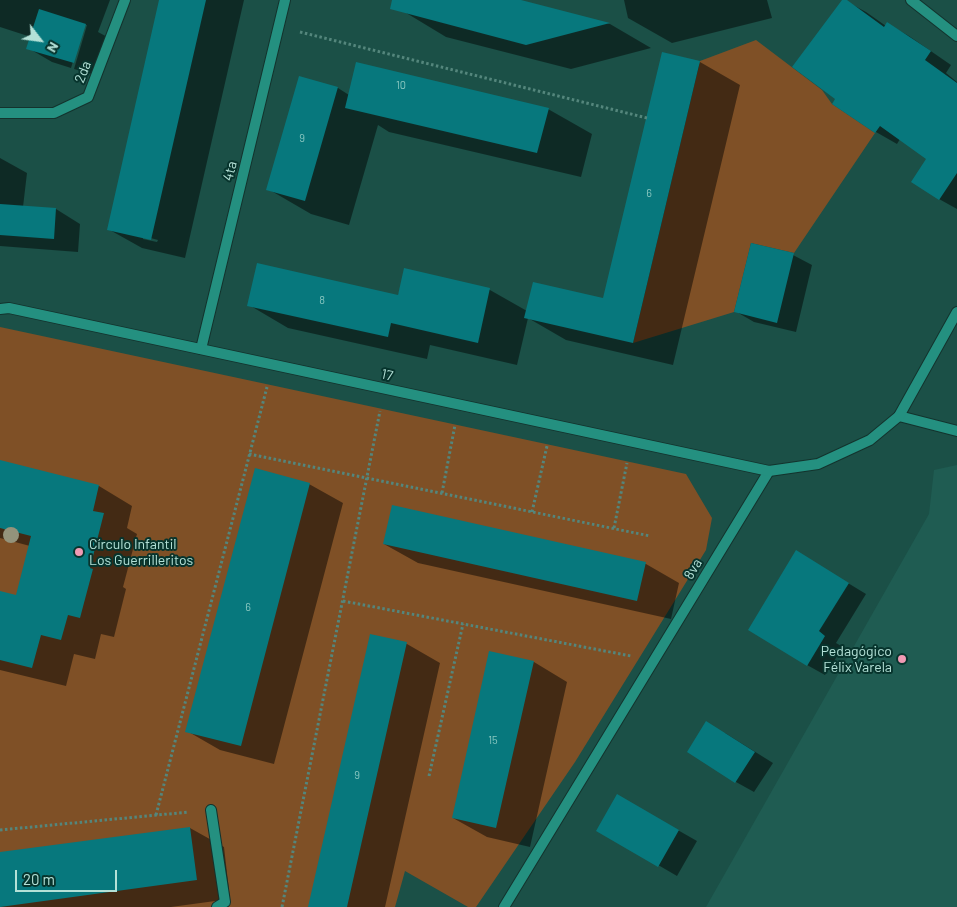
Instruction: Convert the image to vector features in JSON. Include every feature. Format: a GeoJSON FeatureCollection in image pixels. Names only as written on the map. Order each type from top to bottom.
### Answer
{"type":"FeatureCollection","features":[{"type":"Feature","properties":{"kind":"street","name":"2da"},"geometry":{"type":"LineString","coordinates":[[0,113],[54,113],[88,97],[126,0]]}},
{"type":"Feature","properties":{"kind":"street","name":"4ta"},"geometry":{"type":"LineString","coordinates":[[201,349],[285,0]]}},
{"type":"Feature","properties":{"kind":"street"},"geometry":{"type":"LineString","coordinates":[[912,0],[957,36]]}},
{"type":"Feature","properties":{"kind":"street","name":"17"},"geometry":{"type":"LineString","coordinates":[[0,309],[10,308],[769,471]]}},
{"type":"Feature","properties":{"kind":"street"},"geometry":{"type":"LineString","coordinates":[[769,471],[818,464],[870,440],[899,416],[957,312]]}},
{"type":"Feature","properties":{"kind":"street"},"geometry":{"type":"LineString","coordinates":[[899,416],[957,431]]}},
{"type":"Feature","properties":{"kind":"street","name":"8va"},"geometry":{"type":"LineString","coordinates":[[504,907],[769,471]]}},
{"type":"Feature","properties":{"kind":"street"},"geometry":{"type":"LineString","coordinates":[[211,810],[224,905]]}},
{"type":"Feature","properties":{"kind":"path"},"geometry":{"type":"LineString","coordinates":[[279,27],[647,118]]}},
{"type":"Feature","properties":{"kind":"path"},"geometry":{"type":"LineString","coordinates":[[156,815],[273,364]]}},
{"type":"Feature","properties":{"kind":"path"},"geometry":{"type":"LineString","coordinates":[[282,907],[384,388]]}},
{"type":"Feature","properties":{"kind":"path"},"geometry":{"type":"LineString","coordinates":[[442,493],[459,404]]}},
{"type":"Feature","properties":{"kind":"path"},"geometry":{"type":"LineString","coordinates":[[532,512],[552,424]]}},
{"type":"Feature","properties":{"kind":"path"},"geometry":{"type":"LineString","coordinates":[[614,528],[632,441]]}},
{"type":"Feature","properties":{"kind":"path"},"geometry":{"type":"LineString","coordinates":[[249,454],[650,536]]}},
{"type":"Feature","properties":{"kind":"path"},"geometry":{"type":"LineString","coordinates":[[343,601],[653,660]]}},
{"type":"Feature","properties":{"kind":"path"},"geometry":{"type":"LineString","coordinates":[[429,776],[463,624]]}},
{"type":"Feature","properties":{"kind":"path"},"geometry":{"type":"LineString","coordinates":[[0,830],[211,810]]}},
{"type":"Feature","properties":{"kind":"shaded area"},"geometry":{"type":"Polygon","coordinates":[[[756,40],[822,90],[832,104],[875,133],[794,253],[751,243],[734,312],[633,343],[700,61],[756,40]]]}},
{"type":"Feature","properties":{"kind":"shaded area"},"geometry":{"type":"Polygon","coordinates":[[[0,327],[686,474],[712,518],[706,550],[575,762],[476,907],[468,907],[405,871],[395,907],[0,907],[0,327]]]}},
{"type":"Feature","properties":{"kind":"shaded area","name":"Pedagógico Félix Varela"},"geometry":{"type":"Polygon","coordinates":[[[957,465],[957,907],[706,907],[929,514],[934,470],[957,465]]]}},
{"type":"Feature","properties":{"kind":"building"},"geometry":{"type":"Polygon","coordinates":[[[159,0],[206,0],[151,240],[107,230],[159,0]]]}},
{"type":"Feature","properties":{"kind":"building"},"geometry":{"type":"Polygon","coordinates":[[[392,0],[521,0],[610,23],[526,45],[390,9],[392,0]]]}},
{"type":"Feature","properties":{"kind":"building"},"geometry":{"type":"Polygon","coordinates":[[[842,0],[847,0],[884,27],[887,22],[931,51],[925,60],[957,83],[957,173],[939,200],[911,182],[926,159],[880,126],[875,133],[832,104],[835,99],[792,67],[842,0]]]}},
{"type":"Feature","properties":{"kind":"building"},"geometry":{"type":"Polygon","coordinates":[[[39,9],[86,24],[74,63],[26,49],[39,9]]]}},
{"type":"Feature","properties":{"kind":"building"},"geometry":{"type":"Polygon","coordinates":[[[662,52],[700,61],[633,343],[524,318],[533,282],[603,298],[662,52]]]}},
{"type":"Feature","properties":{"kind":"building"},"geometry":{"type":"Polygon","coordinates":[[[356,62],[549,108],[537,153],[345,108],[356,62]]]}},
{"type":"Feature","properties":{"kind":"building"},"geometry":{"type":"Polygon","coordinates":[[[299,76],[338,87],[305,201],[266,190],[299,76]]]}},
{"type":"Feature","properties":{"kind":"building"},"geometry":{"type":"Polygon","coordinates":[[[0,204],[56,208],[54,239],[0,235],[0,204]]]}},
{"type":"Feature","properties":{"kind":"building"},"geometry":{"type":"Polygon","coordinates":[[[751,243],[794,253],[777,323],[734,312],[751,243]]]}},
{"type":"Feature","properties":{"kind":"building"},"geometry":{"type":"Polygon","coordinates":[[[257,263],[398,295],[404,268],[490,288],[478,343],[391,323],[388,337],[247,306],[257,263]]]}},
{"type":"Feature","properties":{"kind":"building"},"geometry":{"type":"Polygon","coordinates":[[[0,460],[99,485],[93,511],[104,513],[90,568],[93,569],[80,618],[68,615],[61,640],[41,635],[32,668],[0,660],[0,591],[16,595],[31,536],[0,528],[0,460]]]}},
{"type":"Feature","properties":{"kind":"building"},"geometry":{"type":"Polygon","coordinates":[[[255,468],[310,483],[241,746],[185,732],[255,468]]]}},
{"type":"Feature","properties":{"kind":"building"},"geometry":{"type":"Polygon","coordinates":[[[392,505],[646,562],[637,601],[383,544],[392,505]]]}},
{"type":"Feature","properties":{"kind":"building"},"geometry":{"type":"Polygon","coordinates":[[[796,550],[849,583],[819,631],[825,636],[807,666],[748,630],[796,550]]]}},
{"type":"Feature","properties":{"kind":"building"},"geometry":{"type":"Polygon","coordinates":[[[370,634],[407,642],[347,907],[308,907],[370,634]]]}},
{"type":"Feature","properties":{"kind":"building"},"geometry":{"type":"Polygon","coordinates":[[[489,651],[534,661],[496,828],[452,818],[489,651]]]}},
{"type":"Feature","properties":{"kind":"building"},"geometry":{"type":"Polygon","coordinates":[[[706,721],[755,752],[735,783],[687,752],[706,721]]]}},
{"type":"Feature","properties":{"kind":"building"},"geometry":{"type":"Polygon","coordinates":[[[617,794],[679,830],[658,867],[596,831],[617,794]]]}},
{"type":"Feature","properties":{"kind":"building"},"geometry":{"type":"Polygon","coordinates":[[[190,827],[197,880],[0,907],[0,852],[190,827]]]}},
{"type":"Feature","properties":{"kind":"place","name":"Círculo Infantil Los Guerrilleritos"},"geometry":{"type":"Point","coordinates":[79,552]}},
{"type":"Feature","properties":{"kind":"place","name":"Pedagógico Félix Varela"},"geometry":{"type":"Point","coordinates":[902,659]}}]}
